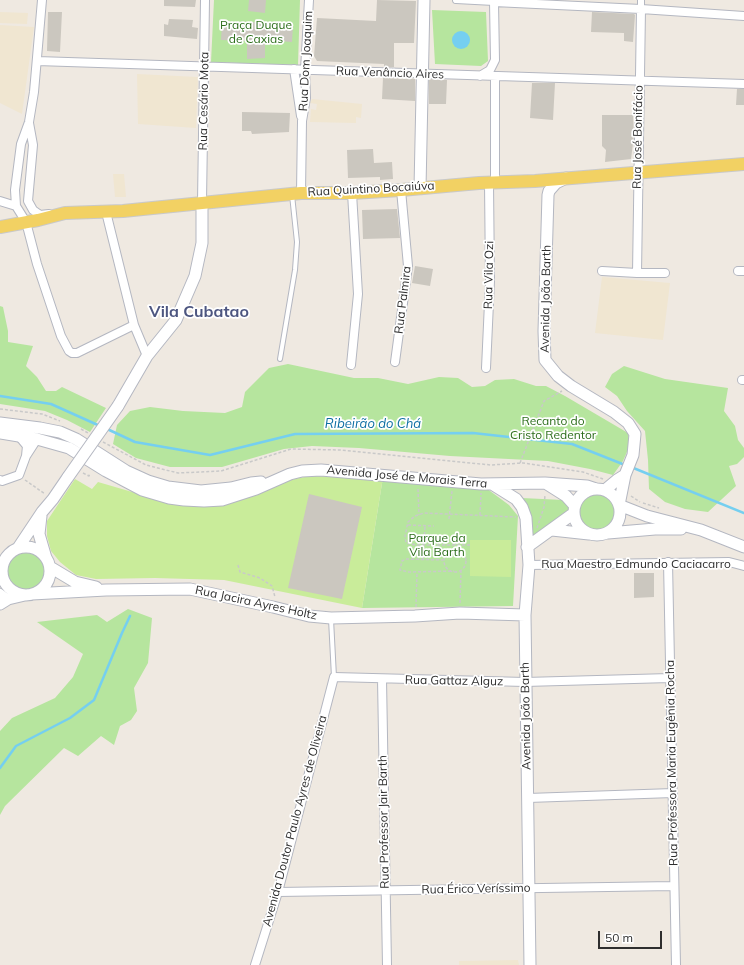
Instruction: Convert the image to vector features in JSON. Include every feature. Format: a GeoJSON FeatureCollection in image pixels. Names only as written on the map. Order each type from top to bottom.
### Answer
{"type":"FeatureCollection","features":[{"type":"Feature","properties":{"kind":"main road"},"geometry":{"type":"LineString","coordinates":[[420,188],[424,0]]}},
{"type":"Feature","properties":{"kind":"main road","name":"Rua Quintino Bocaiúva"},"geometry":{"type":"LineString","coordinates":[[4,226],[64,213],[106,212],[297,193],[401,190],[744,164]]}},
{"type":"Feature","properties":{"kind":"main road"},"geometry":{"type":"LineString","coordinates":[[548,195],[549,191],[556,183],[569,177]]}},
{"type":"Feature","properties":{"kind":"main road"},"geometry":{"type":"LineString","coordinates":[[535,181],[542,186],[548,195]]}},
{"type":"Feature","properties":{"kind":"main road","name":"Avenida João Barth"},"geometry":{"type":"LineString","coordinates":[[548,195],[544,331],[545,360],[558,376],[571,386],[614,412],[628,423],[635,434],[633,455],[625,475],[619,505]]}},
{"type":"Feature","properties":{"kind":"main road"},"geometry":{"type":"LineString","coordinates":[[18,548],[118,406],[146,356],[176,320],[195,276],[202,243],[202,202]]}},
{"type":"Feature","properties":{"kind":"main road","name":"Avenida José de Morais Terra"},"geometry":{"type":"LineString","coordinates":[[0,423],[60,432],[76,439],[126,471],[148,481],[168,487],[201,491],[231,488],[251,483],[272,482]]}},
{"type":"Feature","properties":{"kind":"main road","name":"Avenida José de Morais Terra"},"geometry":{"type":"LineString","coordinates":[[0,433],[37,439],[69,448],[106,472],[142,490],[169,498],[204,501],[222,500],[247,492],[296,472],[321,470],[486,484],[545,483],[587,486],[600,490]]}},
{"type":"Feature","properties":{"kind":"main road"},"geometry":{"type":"LineString","coordinates":[[600,490],[625,475]]}},
{"type":"Feature","properties":{"kind":"main road"},"geometry":{"type":"LineString","coordinates":[[545,483],[566,496],[574,510],[577,524],[581,529],[590,534]]}},
{"type":"Feature","properties":{"kind":"main road","name":"Avenida João Barth"},"geometry":{"type":"LineString","coordinates":[[486,484],[516,498],[522,507],[526,518],[529,546],[525,615],[525,682],[530,965]]}},
{"type":"Feature","properties":{"kind":"main road"},"geometry":{"type":"LineString","coordinates":[[529,546],[552,530],[574,510],[580,496],[586,491],[600,490],[609,492],[619,505],[619,520],[615,527],[608,533]]}},
{"type":"Feature","properties":{"kind":"main road"},"geometry":{"type":"LineString","coordinates":[[619,505],[647,516],[700,530],[744,547]]}},
{"type":"Feature","properties":{"kind":"main road"},"geometry":{"type":"LineString","coordinates":[[42,512],[39,534],[48,562],[49,580],[39,591],[28,595],[17,593],[5,582],[1,576],[6,558],[11,552],[18,548],[26,547],[34,548],[41,552],[48,562],[75,582],[106,590]]}},
{"type":"Feature","properties":{"kind":"main road"},"geometry":{"type":"LineString","coordinates":[[552,530],[602,535],[608,533],[655,529],[700,530]]}},
{"type":"Feature","properties":{"kind":"main road","name":"Rua Jacira Ayres Holtz"},"geometry":{"type":"LineString","coordinates":[[106,590],[190,589],[309,616],[332,618],[415,616],[460,612],[525,615]]}},
{"type":"Feature","properties":{"kind":"main road"},"geometry":{"type":"LineString","coordinates":[[3,599],[28,595],[106,590]]}},
{"type":"Feature","properties":{"kind":"street"},"geometry":{"type":"LineString","coordinates":[[4,226],[13,222],[17,215],[15,190],[21,144],[29,122],[34,92],[42,0]]}},
{"type":"Feature","properties":{"kind":"street","name":"Rua Cesário Mota"},"geometry":{"type":"LineString","coordinates":[[202,202],[205,0]]}},
{"type":"Feature","properties":{"kind":"street","name":"Rua Dom Joaquim"},"geometry":{"type":"LineString","coordinates":[[297,193],[302,121],[306,98],[305,70],[309,0]]}},
{"type":"Feature","properties":{"kind":"street"},"geometry":{"type":"LineString","coordinates":[[456,0],[641,9],[744,16]]}},
{"type":"Feature","properties":{"kind":"street","name":"Rua José Bonifácio"},"geometry":{"type":"LineString","coordinates":[[637,273],[641,0]]}},
{"type":"Feature","properties":{"kind":"street"},"geometry":{"type":"LineString","coordinates":[[477,76],[490,70],[494,60],[494,1]]}},
{"type":"Feature","properties":{"kind":"street","name":"Rua Venâncio Aires"},"geometry":{"type":"LineString","coordinates":[[37,61],[639,82],[744,84]]}},
{"type":"Feature","properties":{"kind":"street","name":"Rua Dom Joaquim"},"geometry":{"type":"LineString","coordinates":[[294,69],[302,121]]}},
{"type":"Feature","properties":{"kind":"street","name":"Rua Vila Ozi"},"geometry":{"type":"LineString","coordinates":[[486,368],[490,281],[495,77]]}},
{"type":"Feature","properties":{"kind":"street"},"geometry":{"type":"LineString","coordinates":[[29,122],[33,145],[28,200],[34,210],[40,215],[64,213]]}},
{"type":"Feature","properties":{"kind":"street","name":"Rua Palmira"},"geometry":{"type":"LineString","coordinates":[[395,362],[408,266],[401,190]]}},
{"type":"Feature","properties":{"kind":"street"},"geometry":{"type":"LineString","coordinates":[[351,365],[358,294],[352,192]]}},
{"type":"Feature","properties":{"kind":"street"},"geometry":{"type":"LineString","coordinates":[[0,201],[17,207],[26,222],[37,264],[61,336],[69,351],[72,353],[77,353],[134,325]]}},
{"type":"Feature","properties":{"kind":"street"},"geometry":{"type":"LineString","coordinates":[[106,212],[134,325],[146,356]]}},
{"type":"Feature","properties":{"kind":"street"},"geometry":{"type":"LineString","coordinates":[[602,271],[665,273]]}},
{"type":"Feature","properties":{"kind":"street"},"geometry":{"type":"LineString","coordinates":[[18,435],[27,446],[26,456]]}},
{"type":"Feature","properties":{"kind":"street"},"geometry":{"type":"LineString","coordinates":[[0,480],[2,481],[19,475],[26,456],[37,439]]}},
{"type":"Feature","properties":{"kind":"street","name":"Rua Professora Maria Eugênia Rocha"},"geometry":{"type":"LineString","coordinates":[[668,562],[676,965]]}},
{"type":"Feature","properties":{"kind":"street","name":"Rua Maestro Edmundo Caciacarro"},"geometry":{"type":"LineString","coordinates":[[529,565],[729,562],[744,566]]}},
{"type":"Feature","properties":{"kind":"street","name":"Rua Gattaz Alguz"},"geometry":{"type":"LineString","coordinates":[[334,677],[525,682],[670,678]]}},
{"type":"Feature","properties":{"kind":"street","name":"Avenida Doutor Paulo Ayres de Oliveira"},"geometry":{"type":"LineString","coordinates":[[255,965],[278,892],[334,677]]}},
{"type":"Feature","properties":{"kind":"street","name":"Rua Professor Jair Barth"},"geometry":{"type":"LineString","coordinates":[[382,679],[387,965]]}},
{"type":"Feature","properties":{"kind":"street"},"geometry":{"type":"LineString","coordinates":[[528,798],[672,793]]}},
{"type":"Feature","properties":{"kind":"street","name":"Rua Érico Veríssimo"},"geometry":{"type":"LineString","coordinates":[[278,892],[674,886]]}},
{"type":"Feature","properties":{"kind":"lane"},"geometry":{"type":"LineString","coordinates":[[280,359],[295,270],[297,193]]}},
{"type":"Feature","properties":{"kind":"lane"},"geometry":{"type":"LineString","coordinates":[[332,618],[334,677]]}},
{"type":"Feature","properties":{"kind":"path"},"geometry":{"type":"LineString","coordinates":[[520,464],[544,401],[571,386]]}},
{"type":"Feature","properties":{"kind":"path"},"geometry":{"type":"LineString","coordinates":[[19,475],[36,488]]}},
{"type":"Feature","properties":{"kind":"path"},"geometry":{"type":"LineString","coordinates":[[418,479],[419,515]]}},
{"type":"Feature","properties":{"kind":"path"},"geometry":{"type":"LineString","coordinates":[[449,519],[453,481]]}},
{"type":"Feature","properties":{"kind":"path"},"geometry":{"type":"LineString","coordinates":[[529,546],[544,507],[545,483]]}},
{"type":"Feature","properties":{"kind":"path"},"geometry":{"type":"LineString","coordinates":[[480,515],[486,484]]}},
{"type":"Feature","properties":{"kind":"path"},"geometry":{"type":"LineString","coordinates":[[470,545],[425,545],[406,543],[405,536],[408,522],[415,516],[424,513],[526,518]]}},
{"type":"Feature","properties":{"kind":"path"},"geometry":{"type":"LineString","coordinates":[[407,525],[434,526]]}},
{"type":"Feature","properties":{"kind":"path"},"geometry":{"type":"LineString","coordinates":[[423,560],[425,526]]}},
{"type":"Feature","properties":{"kind":"path"},"geometry":{"type":"LineString","coordinates":[[455,537],[455,550]]}},
{"type":"Feature","properties":{"kind":"path"},"geometry":{"type":"LineString","coordinates":[[454,571],[446,566],[444,560],[449,551],[455,550],[460,551],[465,557],[465,564],[461,570],[460,612]]}},
{"type":"Feature","properties":{"kind":"path"},"geometry":{"type":"LineString","coordinates":[[465,557],[470,557]]}},
{"type":"Feature","properties":{"kind":"path"},"geometry":{"type":"LineString","coordinates":[[444,560],[406,559],[402,561],[400,570],[409,572],[461,570]]}},
{"type":"Feature","properties":{"kind":"path"},"geometry":{"type":"LineString","coordinates":[[238,565],[240,572],[260,578],[272,586],[279,608]]}},
{"type":"Feature","properties":{"kind":"path"},"geometry":{"type":"LineString","coordinates":[[415,616],[417,572]]}},
{"type":"Feature","properties":{"kind":"shaded area"},"geometry":{"type":"Polygon","coordinates":[[[0,12],[28,13],[27,24],[0,23],[0,12]]]}},
{"type":"Feature","properties":{"kind":"shaded area"},"geometry":{"type":"Polygon","coordinates":[[[0,25],[34,27],[22,114],[0,103],[0,25]]]}},
{"type":"Feature","properties":{"kind":"shaded area"},"geometry":{"type":"Polygon","coordinates":[[[137,74],[198,77],[196,128],[138,124],[137,74]]]}},
{"type":"Feature","properties":{"kind":"shaded area"},"geometry":{"type":"Polygon","coordinates":[[[312,99],[362,104],[361,118],[356,117],[356,123],[310,122],[311,109],[316,110],[317,104],[310,103],[312,99]]]}},
{"type":"Feature","properties":{"kind":"shaded area"},"geometry":{"type":"Polygon","coordinates":[[[113,174],[124,174],[126,197],[115,197],[113,174]]]}},
{"type":"Feature","properties":{"kind":"shaded area"},"geometry":{"type":"Polygon","coordinates":[[[602,277],[670,283],[663,340],[595,333],[602,277]]]}},
{"type":"Feature","properties":{"kind":"shaded area"},"geometry":{"type":"Polygon","coordinates":[[[518,960],[519,965],[459,965],[459,961],[518,960]]]}},
{"type":"Feature","properties":{"kind":"green space","name":"Praça Duque de Caxias"},"geometry":{"type":"Polygon","coordinates":[[[214,0],[300,0],[298,65],[211,62],[214,0]]]}},
{"type":"Feature","properties":{"kind":"green space"},"geometry":{"type":"Polygon","coordinates":[[[432,10],[486,12],[488,61],[481,66],[435,64],[432,10]]]}},
{"type":"Feature","properties":{"kind":"green space"},"geometry":{"type":"Polygon","coordinates":[[[0,306],[3,307],[8,331],[8,342],[33,346],[26,366],[37,377],[46,391],[56,391],[62,387],[106,408],[90,432],[45,411],[0,404],[0,306]]]}},
{"type":"Feature","properties":{"kind":"green space","name":"Recanto do Cristo Redentor"},"geometry":{"type":"Polygon","coordinates":[[[288,364],[354,378],[378,378],[408,384],[439,377],[458,378],[472,387],[485,386],[495,380],[514,379],[536,386],[546,386],[628,433],[630,445],[623,461],[613,475],[548,461],[450,456],[359,448],[312,446],[284,449],[222,467],[170,467],[136,458],[113,444],[117,425],[130,411],[150,407],[183,411],[225,413],[242,407],[245,392],[269,368],[288,364]]]}},
{"type":"Feature","properties":{"kind":"green space"},"geometry":{"type":"Polygon","coordinates":[[[624,366],[665,379],[728,388],[724,411],[735,426],[738,440],[744,448],[744,457],[737,464],[729,466],[736,486],[708,512],[685,509],[665,502],[649,489],[645,431],[627,411],[617,396],[605,387],[612,374],[624,366]]]}},
{"type":"Feature","properties":{"kind":"green space"},"geometry":{"type":"Polygon","coordinates":[[[310,476],[383,477],[362,608],[224,580],[155,578],[96,579],[76,575],[60,562],[51,551],[47,536],[47,521],[75,479],[92,489],[98,482],[163,501],[222,503],[294,479],[310,476]]]}},
{"type":"Feature","properties":{"kind":"green space","name":"Parque da Vila Barth"},"geometry":{"type":"Polygon","coordinates":[[[383,477],[486,488],[509,505],[518,516],[513,606],[362,608],[383,477]]]}},
{"type":"Feature","properties":{"kind":"green space"},"geometry":{"type":"Polygon","coordinates":[[[597,494],[610,499],[615,512],[610,525],[597,530],[584,525],[579,512],[584,499],[597,494]]]}},
{"type":"Feature","properties":{"kind":"green space"},"geometry":{"type":"Polygon","coordinates":[[[522,498],[563,500],[568,507],[568,512],[531,537],[522,498]]]}},
{"type":"Feature","properties":{"kind":"green space"},"geometry":{"type":"Polygon","coordinates":[[[470,540],[511,540],[511,577],[470,576],[470,540]]]}},
{"type":"Feature","properties":{"kind":"green space"},"geometry":{"type":"Polygon","coordinates":[[[27,550],[35,552],[41,556],[45,562],[47,570],[45,578],[41,584],[35,588],[27,590],[19,588],[13,584],[9,578],[7,570],[9,562],[13,556],[19,552],[27,550]]]}},
{"type":"Feature","properties":{"kind":"green space"},"geometry":{"type":"Polygon","coordinates":[[[128,609],[152,618],[148,663],[134,688],[137,711],[131,720],[120,726],[114,745],[101,736],[78,756],[64,748],[5,806],[0,815],[0,731],[12,718],[55,698],[73,677],[83,654],[37,622],[97,615],[107,622],[128,609]]]}},
{"type":"Feature","properties":{"kind":"water"},"geometry":{"type":"Polygon","coordinates":[[[461,31],[467,34],[470,40],[467,46],[461,49],[455,46],[452,40],[455,34],[461,31]]]}},
{"type":"Feature","properties":{"kind":"building"},"geometry":{"type":"Polygon","coordinates":[[[164,0],[196,0],[195,7],[164,6],[164,0]]]}},
{"type":"Feature","properties":{"kind":"building"},"geometry":{"type":"Polygon","coordinates":[[[249,0],[266,0],[265,13],[248,11],[249,0]]]}},
{"type":"Feature","properties":{"kind":"building"},"geometry":{"type":"Polygon","coordinates":[[[377,0],[416,1],[414,43],[394,43],[394,67],[384,67],[384,64],[317,61],[314,56],[317,18],[376,21],[377,0]]]}},
{"type":"Feature","properties":{"kind":"building"},"geometry":{"type":"Polygon","coordinates":[[[48,12],[62,12],[60,52],[47,51],[48,12]]]}},
{"type":"Feature","properties":{"kind":"building"},"geometry":{"type":"Polygon","coordinates":[[[592,12],[634,14],[633,42],[624,41],[624,33],[591,32],[592,12]]]}},
{"type":"Feature","properties":{"kind":"building"},"geometry":{"type":"Polygon","coordinates":[[[169,19],[193,20],[192,27],[198,28],[197,39],[164,36],[164,24],[168,25],[169,19]]]}},
{"type":"Feature","properties":{"kind":"building"},"geometry":{"type":"Polygon","coordinates":[[[262,22],[293,25],[292,42],[265,40],[265,58],[247,59],[247,41],[221,40],[222,23],[262,22]]]}},
{"type":"Feature","properties":{"kind":"building"},"geometry":{"type":"Polygon","coordinates":[[[383,78],[415,79],[415,101],[382,99],[383,78]]]}},
{"type":"Feature","properties":{"kind":"building"},"geometry":{"type":"Polygon","coordinates":[[[429,79],[447,80],[446,104],[429,104],[429,79]]]}},
{"type":"Feature","properties":{"kind":"building"},"geometry":{"type":"Polygon","coordinates":[[[532,83],[555,83],[553,120],[530,118],[532,83]]]}},
{"type":"Feature","properties":{"kind":"building"},"geometry":{"type":"Polygon","coordinates":[[[737,89],[744,89],[744,105],[736,105],[737,89]]]}},
{"type":"Feature","properties":{"kind":"building"},"geometry":{"type":"Polygon","coordinates":[[[242,112],[290,113],[289,132],[252,134],[251,131],[242,131],[242,112]]]}},
{"type":"Feature","properties":{"kind":"building"},"geometry":{"type":"Polygon","coordinates":[[[602,115],[633,115],[634,135],[631,159],[605,162],[606,150],[602,146],[602,115]]]}},
{"type":"Feature","properties":{"kind":"building"},"geometry":{"type":"Polygon","coordinates":[[[373,149],[374,163],[392,162],[393,179],[380,180],[380,177],[348,178],[347,150],[373,149]]]}},
{"type":"Feature","properties":{"kind":"building"},"geometry":{"type":"Polygon","coordinates":[[[397,209],[400,238],[363,239],[362,210],[397,209]]]}},
{"type":"Feature","properties":{"kind":"building"},"geometry":{"type":"Polygon","coordinates":[[[415,266],[433,269],[430,286],[412,283],[415,266]]]}},
{"type":"Feature","properties":{"kind":"building"},"geometry":{"type":"Polygon","coordinates":[[[309,494],[362,507],[342,599],[288,588],[309,494]]]}},
{"type":"Feature","properties":{"kind":"building"},"geometry":{"type":"Polygon","coordinates":[[[634,573],[654,573],[654,597],[634,598],[634,573]]]}},
{"type":"Feature","properties":{"kind":"waterway","name":"Ribeirão do Chá"},"geometry":{"type":"LineString","coordinates":[[0,396],[51,404],[100,426]]}},
{"type":"Feature","properties":{"kind":"waterway","name":"Ribeirão do Chá"},"geometry":{"type":"LineString","coordinates":[[105,428],[135,442],[210,455],[295,434],[473,433],[572,444],[625,465]]}},
{"type":"Feature","properties":{"kind":"waterway","name":"Ribeirão do Chá"},"geometry":{"type":"LineString","coordinates":[[631,467],[744,513]]}},
{"type":"Feature","properties":{"kind":"waterway"},"geometry":{"type":"LineString","coordinates":[[0,768],[16,746],[70,718],[94,700],[130,616]]}},
{"type":"Feature","properties":{"kind":"district","name":"Vila Cubatao"},"geometry":{"type":"Point","coordinates":[199,312]}}]}
